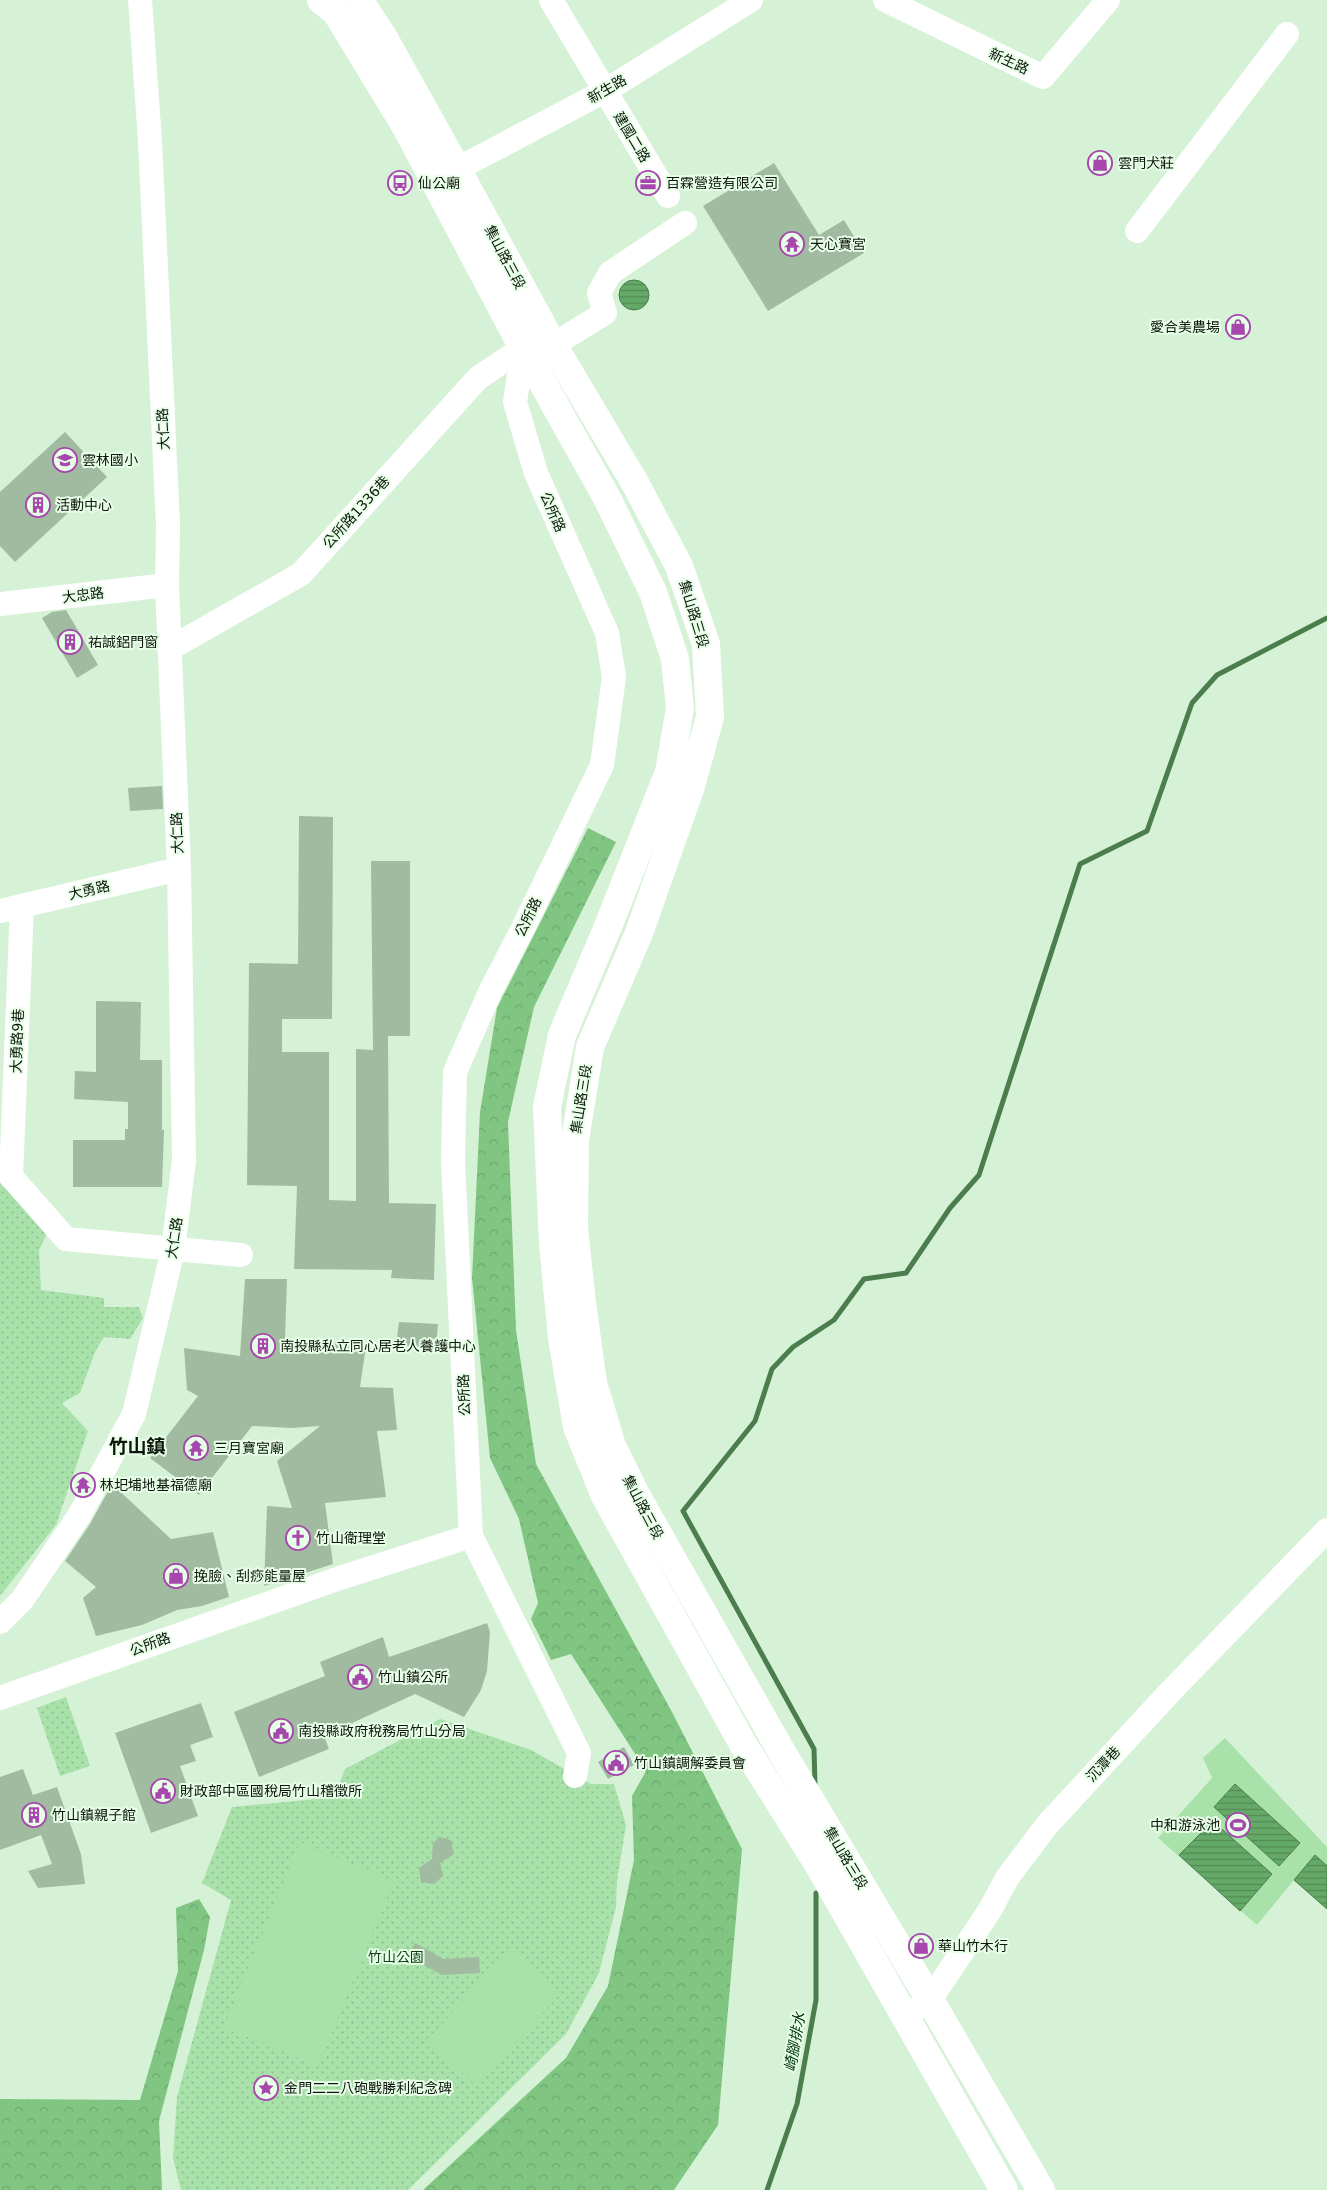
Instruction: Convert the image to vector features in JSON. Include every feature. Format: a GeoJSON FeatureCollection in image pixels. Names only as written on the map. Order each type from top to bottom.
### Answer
{"type":"FeatureCollection","features":[{"type":"Feature","properties":{"kind":"main road","name":"集山路三段"},"geometry":{"type":"LineString","coordinates":[[321,0],[336,12],[406,127],[523,348],[607,498],[653,592],[675,659],[680,708],[669,772],[609,924],[562,1034],[547,1107],[553,1244],[560,1319],[577,1427],[605,1496],[725,1712],[818,1864],[1004,2190]]}},
{"type":"Feature","properties":{"kind":"main road","name":"集山路三段"},"geometry":{"type":"LineString","coordinates":[[359,0],[384,38],[458,169],[553,346],[635,483],[679,566],[706,644],[710,717],[691,786],[639,933],[590,1047],[575,1140],[574,1228],[593,1383],[612,1446],[635,1493],[780,1749],[1041,2190]]}},
{"type":"Feature","properties":{"kind":"street","name":"大仁路"},"geometry":{"type":"LineString","coordinates":[[0,1622],[22,1600],[79,1516],[134,1414],[173,1250],[184,1160],[179,869],[167,585],[168,525],[150,141],[140,0]]}},
{"type":"Feature","properties":{"kind":"street","name":"建國二路"},"geometry":{"type":"LineString","coordinates":[[551,0],[668,196]]}},
{"type":"Feature","properties":{"kind":"street","name":"新生路"},"geometry":{"type":"LineString","coordinates":[[458,169],[605,91],[751,0]]}},
{"type":"Feature","properties":{"kind":"street","name":"新生路"},"geometry":{"type":"LineString","coordinates":[[886,0],[1043,77],[1108,0]]}},
{"type":"Feature","properties":{"kind":"street"},"geometry":{"type":"LineString","coordinates":[[1137,231],[1287,34]]}},
{"type":"Feature","properties":{"kind":"street"},"geometry":{"type":"LineString","coordinates":[[523,348],[553,346],[605,313],[599,293],[610,273],[685,223]]}},
{"type":"Feature","properties":{"kind":"street","name":"公所路1336巷"},"geometry":{"type":"LineString","coordinates":[[169,649],[301,574],[478,378],[523,348]]}},
{"type":"Feature","properties":{"kind":"street","name":"公所路"},"geometry":{"type":"LineString","coordinates":[[523,348],[515,402],[536,473],[607,633],[614,677],[602,765],[490,992],[455,1072],[453,1162],[471,1536],[579,1753],[575,1776]]}},
{"type":"Feature","properties":{"kind":"street","name":"大忠路"},"geometry":{"type":"LineString","coordinates":[[0,604],[167,585]]}},
{"type":"Feature","properties":{"kind":"street","name":"大勇路"},"geometry":{"type":"LineString","coordinates":[[11,909],[179,869]]}},
{"type":"Feature","properties":{"kind":"street","name":"大勇路9巷"},"geometry":{"type":"LineString","coordinates":[[6,1170],[11,909]]}},
{"type":"Feature","properties":{"kind":"street"},"geometry":{"type":"LineString","coordinates":[[6,1170],[66,1239],[240,1255]]}},
{"type":"Feature","properties":{"kind":"street","name":"沉潭巷"},"geometry":{"type":"LineString","coordinates":[[905,2016],[930,2000],[990,1910],[1007,1878],[1047,1826],[1170,1692],[1327,1530]]}},
{"type":"Feature","properties":{"kind":"street","name":"公所路"},"geometry":{"type":"LineString","coordinates":[[0,1698],[314,1586],[471,1536]]}},
{"type":"Feature","properties":{"kind":"green space"},"geometry":{"type":"Polygon","coordinates":[[[588,828],[616,842],[534,1007],[508,1122],[516,1330],[536,1464],[672,1712],[742,1849],[718,2125],[674,2190],[423,2190],[566,2058],[608,1986],[634,1860],[632,1796],[646,1771],[571,1654],[551,1660],[531,1619],[538,1603],[519,1519],[490,1458],[472,1278],[480,1112],[497,1008],[588,828]]]}},
{"type":"Feature","properties":{"kind":"green space"},"geometry":{"type":"Polygon","coordinates":[[[0,1168],[50,1227],[39,1250],[41,1290],[104,1298],[104,1307],[139,1307],[143,1318],[130,1339],[104,1337],[95,1352],[80,1393],[62,1403],[88,1431],[56,1525],[0,1596],[0,1168]]]}},
{"type":"Feature","properties":{"kind":"green space"},"geometry":{"type":"Polygon","coordinates":[[[66,1697],[90,1766],[60,1776],[37,1708],[66,1697]]]}},
{"type":"Feature","properties":{"kind":"green space","name":"竹山公園"},"geometry":{"type":"Polygon","coordinates":[[[440,1719],[531,1750],[591,1784],[614,1784],[626,1825],[617,1881],[616,1907],[599,1973],[566,2034],[408,2190],[181,2190],[173,2158],[177,2097],[231,1900],[202,1883],[232,1807],[327,1798],[338,1787],[345,1769],[440,1719]]]}},
{"type":"Feature","properties":{"kind":"green space","name":"中和游泳池"},"geometry":{"type":"Polygon","coordinates":[[[1225,1738],[1327,1847],[1327,1909],[1294,1880],[1257,1925],[1158,1838],[1212,1778],[1203,1758],[1225,1738]]]}},
{"type":"Feature","properties":{"kind":"green space"},"geometry":{"type":"Polygon","coordinates":[[[300,1842],[394,1881],[318,2066],[224,2027],[300,1842]]]}},
{"type":"Feature","properties":{"kind":"green space"},"geometry":{"type":"Polygon","coordinates":[[[199,1899],[210,1917],[204,1950],[159,2121],[162,2190],[0,2190],[0,2099],[140,2100],[178,1971],[176,1908],[199,1899]]]}},
{"type":"Feature","properties":{"kind":"green space"},"geometry":{"type":"Polygon","coordinates":[[[510,1949],[560,1994],[476,2086],[427,2040],[510,1949]]]}},
{"type":"Feature","properties":{"kind":"shaded area"},"geometry":{"type":"Polygon","coordinates":[[[634,280],[645,284],[649,295],[645,306],[634,310],[623,306],[619,295],[623,284],[634,280]]]}},
{"type":"Feature","properties":{"kind":"shaded area"},"geometry":{"type":"Polygon","coordinates":[[[1235,1784],[1300,1843],[1279,1866],[1214,1807],[1235,1784]]]}},
{"type":"Feature","properties":{"kind":"shaded area"},"geometry":{"type":"Polygon","coordinates":[[[1213,1821],[1272,1874],[1240,1911],[1179,1855],[1213,1821]]]}},
{"type":"Feature","properties":{"kind":"shaded area"},"geometry":{"type":"Polygon","coordinates":[[[1315,1855],[1327,1866],[1327,1909],[1294,1880],[1315,1855]]]}},
{"type":"Feature","properties":{"kind":"building","name":"天心寶宮"},"geometry":{"type":"Polygon","coordinates":[[[774,163],[819,235],[844,220],[864,253],[768,311],[703,206],[774,163]]]}},
{"type":"Feature","properties":{"kind":"building","name":"活動中心"},"geometry":{"type":"Polygon","coordinates":[[[65,432],[107,477],[15,562],[0,546],[0,492],[65,432]]]}},
{"type":"Feature","properties":{"kind":"building","name":"祐誠鋁門窗"},"geometry":{"type":"Polygon","coordinates":[[[66,610],[98,665],[77,678],[42,618],[52,612],[66,610]]]}},
{"type":"Feature","properties":{"kind":"building"},"geometry":{"type":"Polygon","coordinates":[[[162,786],[163,809],[130,811],[128,788],[162,786]]]}},
{"type":"Feature","properties":{"kind":"building"},"geometry":{"type":"Polygon","coordinates":[[[299,816],[333,817],[332,1019],[282,1019],[282,1052],[329,1052],[329,1200],[356,1201],[356,1049],[373,1050],[371,861],[410,861],[410,1036],[388,1036],[389,1203],[436,1204],[434,1280],[391,1278],[392,1270],[294,1269],[297,1186],[247,1185],[249,963],[298,964],[299,816]]]}},
{"type":"Feature","properties":{"kind":"building"},"geometry":{"type":"Polygon","coordinates":[[[96,1001],[141,1002],[140,1060],[162,1060],[162,1130],[164,1130],[162,1187],[73,1187],[73,1140],[125,1140],[125,1129],[128,1129],[128,1102],[74,1099],[75,1071],[96,1072],[96,1001]]]}},
{"type":"Feature","properties":{"kind":"building"},"geometry":{"type":"Polygon","coordinates":[[[245,1279],[287,1279],[285,1339],[366,1346],[360,1387],[393,1388],[397,1430],[377,1431],[386,1497],[325,1503],[333,1564],[264,1586],[267,1506],[292,1508],[277,1461],[320,1426],[292,1428],[252,1426],[199,1495],[150,1458],[198,1396],[187,1390],[184,1348],[240,1356],[245,1279]]]}},
{"type":"Feature","properties":{"kind":"building"},"geometry":{"type":"Polygon","coordinates":[[[399,1322],[438,1324],[436,1348],[396,1345],[399,1322]]]}},
{"type":"Feature","properties":{"kind":"building"},"geometry":{"type":"Polygon","coordinates":[[[112,1484],[171,1539],[213,1532],[229,1597],[202,1606],[177,1610],[142,1625],[96,1636],[83,1598],[96,1587],[65,1561],[90,1524],[112,1484]]]}},
{"type":"Feature","properties":{"kind":"building"},"geometry":{"type":"Polygon","coordinates":[[[487,1623],[490,1632],[487,1671],[481,1690],[464,1717],[415,1694],[324,1736],[329,1749],[259,1777],[234,1712],[325,1676],[320,1662],[383,1637],[389,1657],[487,1623]]]}},
{"type":"Feature","properties":{"kind":"building","name":"財政部中區國稅局竹山稽徵所"},"geometry":{"type":"Polygon","coordinates":[[[201,1703],[213,1737],[190,1745],[196,1761],[180,1766],[198,1816],[151,1833],[115,1733],[201,1703]]]}},
{"type":"Feature","properties":{"kind":"building","name":"竹山鎮調解委員會"},"geometry":{"type":"Polygon","coordinates":[[[624,1747],[634,1765],[608,1779],[598,1762],[624,1747]]]}},
{"type":"Feature","properties":{"kind":"building","name":"竹山鎮親子館"},"geometry":{"type":"Polygon","coordinates":[[[23,1769],[33,1795],[57,1787],[81,1854],[85,1884],[38,1888],[28,1871],[52,1864],[41,1835],[0,1850],[0,1777],[23,1769]]]}},
{"type":"Feature","properties":{"kind":"building"},"geometry":{"type":"Polygon","coordinates":[[[440,1837],[451,1840],[454,1854],[440,1863],[443,1876],[434,1884],[421,1882],[419,1868],[432,1859],[433,1843],[440,1837]]]}},
{"type":"Feature","properties":{"kind":"building"},"geometry":{"type":"Polygon","coordinates":[[[415,1943],[444,1959],[479,1957],[480,1973],[442,1975],[408,1956],[415,1943]]]}},
{"type":"Feature","properties":{"kind":"waterway"},"geometry":{"type":"LineString","coordinates":[[815,1785],[814,1749],[683,1511],[755,1421],[772,1369],[793,1347],[834,1320],[864,1279],[906,1273],[950,1208],[979,1175],[1080,864],[1147,831],[1192,703],[1217,675],[1327,618]]}},
{"type":"Feature","properties":{"kind":"waterway","name":"崎腳排水"},"geometry":{"type":"LineString","coordinates":[[767,2190],[797,2104],[816,2000],[816,1893]]}},
{"type":"Feature","properties":{"kind":"place","name":"雲門犬莊"},"geometry":{"type":"Point","coordinates":[1100,163]}},
{"type":"Feature","properties":{"kind":"place","name":"仙公廟"},"geometry":{"type":"Point","coordinates":[400,183]}},
{"type":"Feature","properties":{"kind":"place","name":"百霖營造有限公司"},"geometry":{"type":"Point","coordinates":[648,183]}},
{"type":"Feature","properties":{"kind":"place","name":"天心寶宮"},"geometry":{"type":"Point","coordinates":[792,244]}},
{"type":"Feature","properties":{"kind":"place","name":"愛合美農場"},"geometry":{"type":"Point","coordinates":[1238,327]}},
{"type":"Feature","properties":{"kind":"place","name":"雲林國小"},"geometry":{"type":"Point","coordinates":[65,460]}},
{"type":"Feature","properties":{"kind":"place","name":"活動中心"},"geometry":{"type":"Point","coordinates":[38,505]}},
{"type":"Feature","properties":{"kind":"place","name":"祐誠鋁門窗"},"geometry":{"type":"Point","coordinates":[70,642]}},
{"type":"Feature","properties":{"kind":"place","name":"南投縣私立同心居老人養護中心"},"geometry":{"type":"Point","coordinates":[263,1346]}},
{"type":"Feature","properties":{"kind":"place","name":"三月寶宮廟"},"geometry":{"type":"Point","coordinates":[196,1448]}},
{"type":"Feature","properties":{"kind":"place","name":"林圯埔地基福德廟"},"geometry":{"type":"Point","coordinates":[83,1485]}},
{"type":"Feature","properties":{"kind":"place","name":"竹山衛理堂"},"geometry":{"type":"Point","coordinates":[298,1538]}},
{"type":"Feature","properties":{"kind":"place","name":"挽臉、刮痧能量屋"},"geometry":{"type":"Point","coordinates":[176,1576]}},
{"type":"Feature","properties":{"kind":"place","name":"竹山鎮公所"},"geometry":{"type":"Point","coordinates":[360,1677]}},
{"type":"Feature","properties":{"kind":"place","name":"南投縣政府稅務局竹山分局"},"geometry":{"type":"Point","coordinates":[281,1731]}},
{"type":"Feature","properties":{"kind":"place","name":"竹山鎮調解委員會"},"geometry":{"type":"Point","coordinates":[616,1763]}},
{"type":"Feature","properties":{"kind":"place","name":"財政部中區國稅局竹山稽徵所"},"geometry":{"type":"Point","coordinates":[163,1791]}},
{"type":"Feature","properties":{"kind":"place","name":"竹山鎮親子館"},"geometry":{"type":"Point","coordinates":[34,1815]}},
{"type":"Feature","properties":{"kind":"place","name":"中和游泳池"},"geometry":{"type":"Point","coordinates":[1238,1825]}},
{"type":"Feature","properties":{"kind":"place","name":"華山竹木行"},"geometry":{"type":"Point","coordinates":[921,1946]}},
{"type":"Feature","properties":{"kind":"place","name":"金門二二八砲戰勝利紀念碑"},"geometry":{"type":"Point","coordinates":[266,2088]}},
{"type":"Feature","properties":{"kind":"district","name":"竹山鎮"},"geometry":{"type":"Point","coordinates":[137,1446]}}]}
